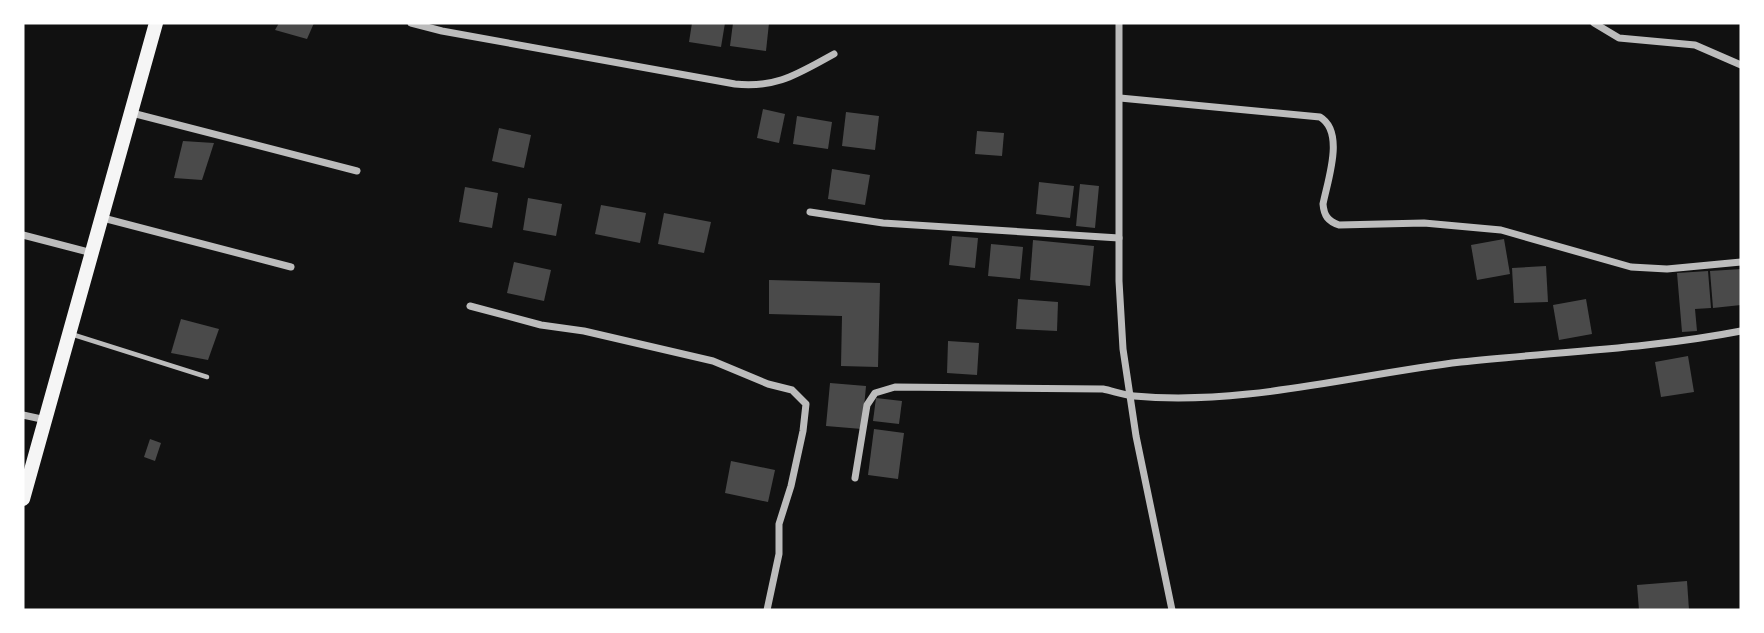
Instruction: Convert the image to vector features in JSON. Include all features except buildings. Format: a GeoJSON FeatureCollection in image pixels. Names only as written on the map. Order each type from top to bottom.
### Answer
{"type":"FeatureCollection","features":[{"type":"Feature","properties":{"kind":"main road"},"geometry":{"type":"LineString","coordinates":[[23,499],[156,23]]}},
{"type":"Feature","properties":{"kind":"street"},"geometry":{"type":"LineString","coordinates":[[411,23],[442,31],[756,86],[775,83],[834,54]]}},
{"type":"Feature","properties":{"kind":"street"},"geometry":{"type":"LineString","coordinates":[[1119,23],[1119,238],[1123,349],[1136,436],[1172,610]]}},
{"type":"Feature","properties":{"kind":"street"},"geometry":{"type":"LineString","coordinates":[[1594,23],[1619,38],[1695,45],[1741,65]]}},
{"type":"Feature","properties":{"kind":"street"},"geometry":{"type":"LineString","coordinates":[[1120,98],[1320,117],[1328,122],[1334,133],[1323,204],[1324,214],[1329,222],[1339,225],[1424,223],[1501,230],[1631,267],[1667,269],[1741,262]]}},
{"type":"Feature","properties":{"kind":"street"},"geometry":{"type":"LineString","coordinates":[[132,113],[357,171]]}},
{"type":"Feature","properties":{"kind":"street"},"geometry":{"type":"LineString","coordinates":[[810,212],[883,223],[1119,238]]}},
{"type":"Feature","properties":{"kind":"street"},"geometry":{"type":"LineString","coordinates":[[103,218],[291,267]]}},
{"type":"Feature","properties":{"kind":"street"},"geometry":{"type":"LineString","coordinates":[[23,235],[93,253]]}},
{"type":"Feature","properties":{"kind":"street"},"geometry":{"type":"LineString","coordinates":[[470,306],[541,325],[584,331],[713,361],[768,384],[792,390],[806,404],[792,486],[779,524],[779,554],[767,610]]}},
{"type":"Feature","properties":{"kind":"street"},"geometry":{"type":"LineString","coordinates":[[855,478],[867,405],[875,393],[895,387],[1103,389],[1130,396],[1186,398],[1244,395],[1408,369],[1620,348],[1741,331]]}},
{"type":"Feature","properties":{"kind":"street"},"geometry":{"type":"LineString","coordinates":[[23,415],[46,421]]}},
{"type":"Feature","properties":{"kind":"lane"},"geometry":{"type":"LineString","coordinates":[[70,334],[207,377]]}}]}
